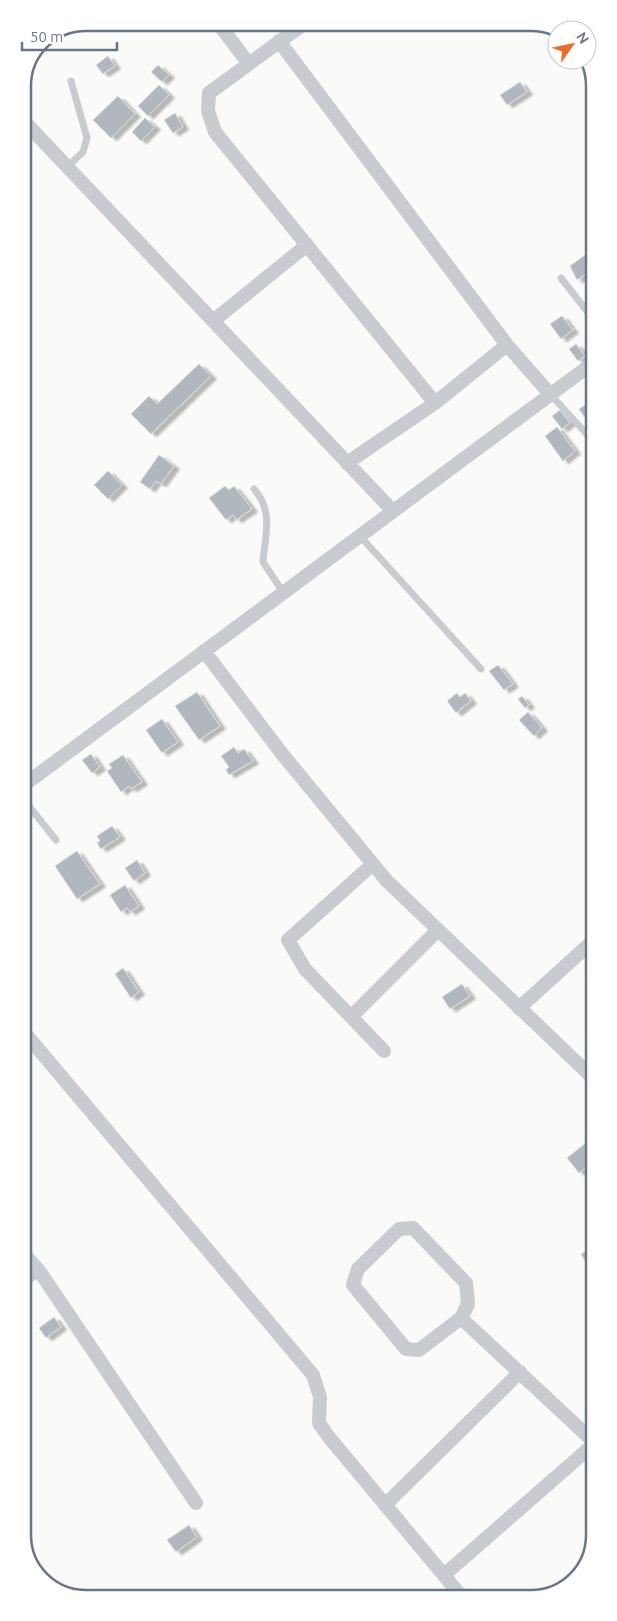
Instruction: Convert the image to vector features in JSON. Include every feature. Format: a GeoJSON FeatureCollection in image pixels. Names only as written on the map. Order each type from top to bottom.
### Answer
{"type":"FeatureCollection","features":[{"type":"Feature","properties":{"kind":"street"},"geometry":{"type":"LineString","coordinates":[[225,31],[249,64]]}},
{"type":"Feature","properties":{"kind":"street"},"geometry":{"type":"LineString","coordinates":[[293,31],[209,93],[208,111],[215,132],[435,403]]}},
{"type":"Feature","properties":{"kind":"street"},"geometry":{"type":"LineString","coordinates":[[279,41],[507,345],[550,394]]}},
{"type":"Feature","properties":{"kind":"street"},"geometry":{"type":"LineString","coordinates":[[31,129],[392,510]]}},
{"type":"Feature","properties":{"kind":"street"},"geometry":{"type":"LineString","coordinates":[[213,321],[307,245]]}},
{"type":"Feature","properties":{"kind":"street"},"geometry":{"type":"LineString","coordinates":[[347,463],[435,403],[507,345]]}},
{"type":"Feature","properties":{"kind":"street"},"geometry":{"type":"LineString","coordinates":[[31,780],[392,510],[586,368]]}},
{"type":"Feature","properties":{"kind":"street"},"geometry":{"type":"LineString","coordinates":[[204,651],[282,755],[386,880],[586,1071]]}},
{"type":"Feature","properties":{"kind":"street"},"geometry":{"type":"LineString","coordinates":[[373,864],[288,940],[305,969],[384,1052]]}},
{"type":"Feature","properties":{"kind":"street"},"geometry":{"type":"LineString","coordinates":[[351,1017],[438,930]]}},
{"type":"Feature","properties":{"kind":"street"},"geometry":{"type":"LineString","coordinates":[[519,1008],[586,947]]}},
{"type":"Feature","properties":{"kind":"street"},"geometry":{"type":"LineString","coordinates":[[31,1040],[313,1375],[320,1397],[320,1424],[456,1590]]}},
{"type":"Feature","properties":{"kind":"street"},"geometry":{"type":"LineString","coordinates":[[413,1228],[466,1283],[468,1304],[461,1318],[419,1350],[406,1349],[353,1285],[358,1269],[399,1229],[413,1228]]}},
{"type":"Feature","properties":{"kind":"street"},"geometry":{"type":"LineString","coordinates":[[31,1262],[40,1272],[196,1504]]}},
{"type":"Feature","properties":{"kind":"street"},"geometry":{"type":"LineString","coordinates":[[461,1318],[586,1435]]}},
{"type":"Feature","properties":{"kind":"street"},"geometry":{"type":"LineString","coordinates":[[385,1505],[520,1372]]}},
{"type":"Feature","properties":{"kind":"street"},"geometry":{"type":"LineString","coordinates":[[444,1575],[586,1450]]}},
{"type":"Feature","properties":{"kind":"lane"},"geometry":{"type":"LineString","coordinates":[[67,167],[83,152],[87,138],[71,81]]}},
{"type":"Feature","properties":{"kind":"lane"},"geometry":{"type":"LineString","coordinates":[[561,278],[586,310]]}},
{"type":"Feature","properties":{"kind":"lane"},"geometry":{"type":"LineString","coordinates":[[550,394],[586,434]]}},
{"type":"Feature","properties":{"kind":"lane"},"geometry":{"type":"LineString","coordinates":[[254,489],[261,497],[267,514],[268,528],[263,562],[283,592]]}},
{"type":"Feature","properties":{"kind":"lane"},"geometry":{"type":"LineString","coordinates":[[359,535],[481,669]]}},
{"type":"Feature","properties":{"kind":"lane"},"geometry":{"type":"LineString","coordinates":[[31,809],[56,840]]}},
{"type":"Feature","properties":{"kind":"lane"},"geometry":{"type":"LineString","coordinates":[[31,1279],[40,1272]]}},
{"type":"Feature","properties":{"kind":"building"},"geometry":{"type":"Polygon","coordinates":[[[108,56],[115,66],[103,74],[96,65],[108,56]]]}},
{"type":"Feature","properties":{"kind":"building"},"geometry":{"type":"Polygon","coordinates":[[[158,65],[169,75],[162,82],[151,72],[158,65]]]}},
{"type":"Feature","properties":{"kind":"building"},"geometry":{"type":"Polygon","coordinates":[[[520,82],[527,92],[507,105],[500,95],[520,82]]]}},
{"type":"Feature","properties":{"kind":"building"},"geometry":{"type":"Polygon","coordinates":[[[159,85],[169,95],[148,116],[138,106],[159,85]]]}},
{"type":"Feature","properties":{"kind":"building"},"geometry":{"type":"Polygon","coordinates":[[[118,96],[135,114],[111,138],[93,120],[118,96]]]}},
{"type":"Feature","properties":{"kind":"building"},"geometry":{"type":"Polygon","coordinates":[[[175,113],[183,127],[173,133],[164,120],[175,113]]]}},
{"type":"Feature","properties":{"kind":"building"},"geometry":{"type":"Polygon","coordinates":[[[145,118],[155,127],[141,141],[132,132],[145,118]]]}},
{"type":"Feature","properties":{"kind":"building"},"geometry":{"type":"Polygon","coordinates":[[[585,255],[586,274],[577,280],[570,266],[585,255]]]}},
{"type":"Feature","properties":{"kind":"building"},"geometry":{"type":"Polygon","coordinates":[[[562,316],[573,330],[561,339],[550,324],[562,316]]]}},
{"type":"Feature","properties":{"kind":"building"},"geometry":{"type":"Polygon","coordinates":[[[576,344],[585,356],[578,361],[569,349],[576,344]]]}},
{"type":"Feature","properties":{"kind":"building"},"geometry":{"type":"Polygon","coordinates":[[[199,364],[211,376],[151,434],[131,414],[149,396],[157,404],[199,364]]]}},
{"type":"Feature","properties":{"kind":"building"},"geometry":{"type":"Polygon","coordinates":[[[586,404],[586,419],[579,409],[586,404]]]}},
{"type":"Feature","properties":{"kind":"building"},"geometry":{"type":"Polygon","coordinates":[[[560,410],[570,423],[562,429],[552,416],[560,410]]]}},
{"type":"Feature","properties":{"kind":"building"},"geometry":{"type":"Polygon","coordinates":[[[557,427],[575,451],[563,461],[545,436],[557,427]]]}},
{"type":"Feature","properties":{"kind":"building"},"geometry":{"type":"Polygon","coordinates":[[[159,455],[174,466],[161,484],[156,481],[150,489],[140,482],[159,455]]]}},
{"type":"Feature","properties":{"kind":"building"},"geometry":{"type":"Polygon","coordinates":[[[108,471],[122,485],[108,499],[94,485],[108,471]]]}},
{"type":"Feature","properties":{"kind":"building"},"geometry":{"type":"Polygon","coordinates":[[[225,486],[229,490],[234,486],[252,509],[236,520],[233,515],[226,520],[209,498],[225,486]]]}},
{"type":"Feature","properties":{"kind":"building"},"geometry":{"type":"Polygon","coordinates":[[[498,665],[513,684],[504,690],[489,671],[498,665]]]}},
{"type":"Feature","properties":{"kind":"building"},"geometry":{"type":"Polygon","coordinates":[[[197,692],[220,726],[199,740],[175,706],[197,692]]]}},
{"type":"Feature","properties":{"kind":"building"},"geometry":{"type":"Polygon","coordinates":[[[457,693],[460,697],[465,693],[471,701],[456,713],[447,701],[457,693]]]}},
{"type":"Feature","properties":{"kind":"building"},"geometry":{"type":"Polygon","coordinates":[[[522,696],[529,705],[525,708],[518,699],[522,696]]]}},
{"type":"Feature","properties":{"kind":"building"},"geometry":{"type":"Polygon","coordinates":[[[528,712],[542,728],[534,736],[519,720],[528,712]]]}},
{"type":"Feature","properties":{"kind":"building"},"geometry":{"type":"Polygon","coordinates":[[[162,719],[178,742],[162,753],[146,730],[162,719]]]}},
{"type":"Feature","properties":{"kind":"building"},"geometry":{"type":"Polygon","coordinates":[[[234,747],[238,753],[244,749],[253,761],[229,775],[226,770],[229,767],[221,756],[234,747]]]}},
{"type":"Feature","properties":{"kind":"building"},"geometry":{"type":"Polygon","coordinates":[[[91,754],[100,767],[92,773],[82,760],[91,754]]]}},
{"type":"Feature","properties":{"kind":"building"},"geometry":{"type":"Polygon","coordinates":[[[123,755],[142,782],[131,789],[129,786],[121,792],[107,771],[112,768],[109,764],[123,755]]]}},
{"type":"Feature","properties":{"kind":"building"},"geometry":{"type":"Polygon","coordinates":[[[112,826],[120,837],[101,849],[97,843],[100,841],[97,836],[112,826]]]}},
{"type":"Feature","properties":{"kind":"building"},"geometry":{"type":"Polygon","coordinates":[[[77,851],[100,884],[77,899],[55,866],[77,851]]]}},
{"type":"Feature","properties":{"kind":"building"},"geometry":{"type":"Polygon","coordinates":[[[137,860],[145,873],[134,881],[125,868],[137,860]]]}},
{"type":"Feature","properties":{"kind":"building"},"geometry":{"type":"Polygon","coordinates":[[[125,885],[139,906],[130,912],[127,908],[121,912],[110,895],[125,885]]]}},
{"type":"Feature","properties":{"kind":"building"},"geometry":{"type":"Polygon","coordinates":[[[123,968],[139,992],[131,998],[115,974],[123,968]]]}},
{"type":"Feature","properties":{"kind":"building"},"geometry":{"type":"Polygon","coordinates":[[[462,984],[470,996],[450,1009],[442,997],[462,984]]]}},
{"type":"Feature","properties":{"kind":"building"},"geometry":{"type":"Polygon","coordinates":[[[586,1143],[586,1167],[579,1173],[567,1158],[586,1143]]]}},
{"type":"Feature","properties":{"kind":"building"},"geometry":{"type":"Polygon","coordinates":[[[586,1251],[586,1263],[581,1254],[586,1251]]]}},
{"type":"Feature","properties":{"kind":"building"},"geometry":{"type":"Polygon","coordinates":[[[54,1317],[61,1327],[46,1338],[39,1328],[54,1317]]]}},
{"type":"Feature","properties":{"kind":"building"},"geometry":{"type":"Polygon","coordinates":[[[189,1525],[197,1537],[176,1552],[167,1540],[189,1525]]]}}]}
